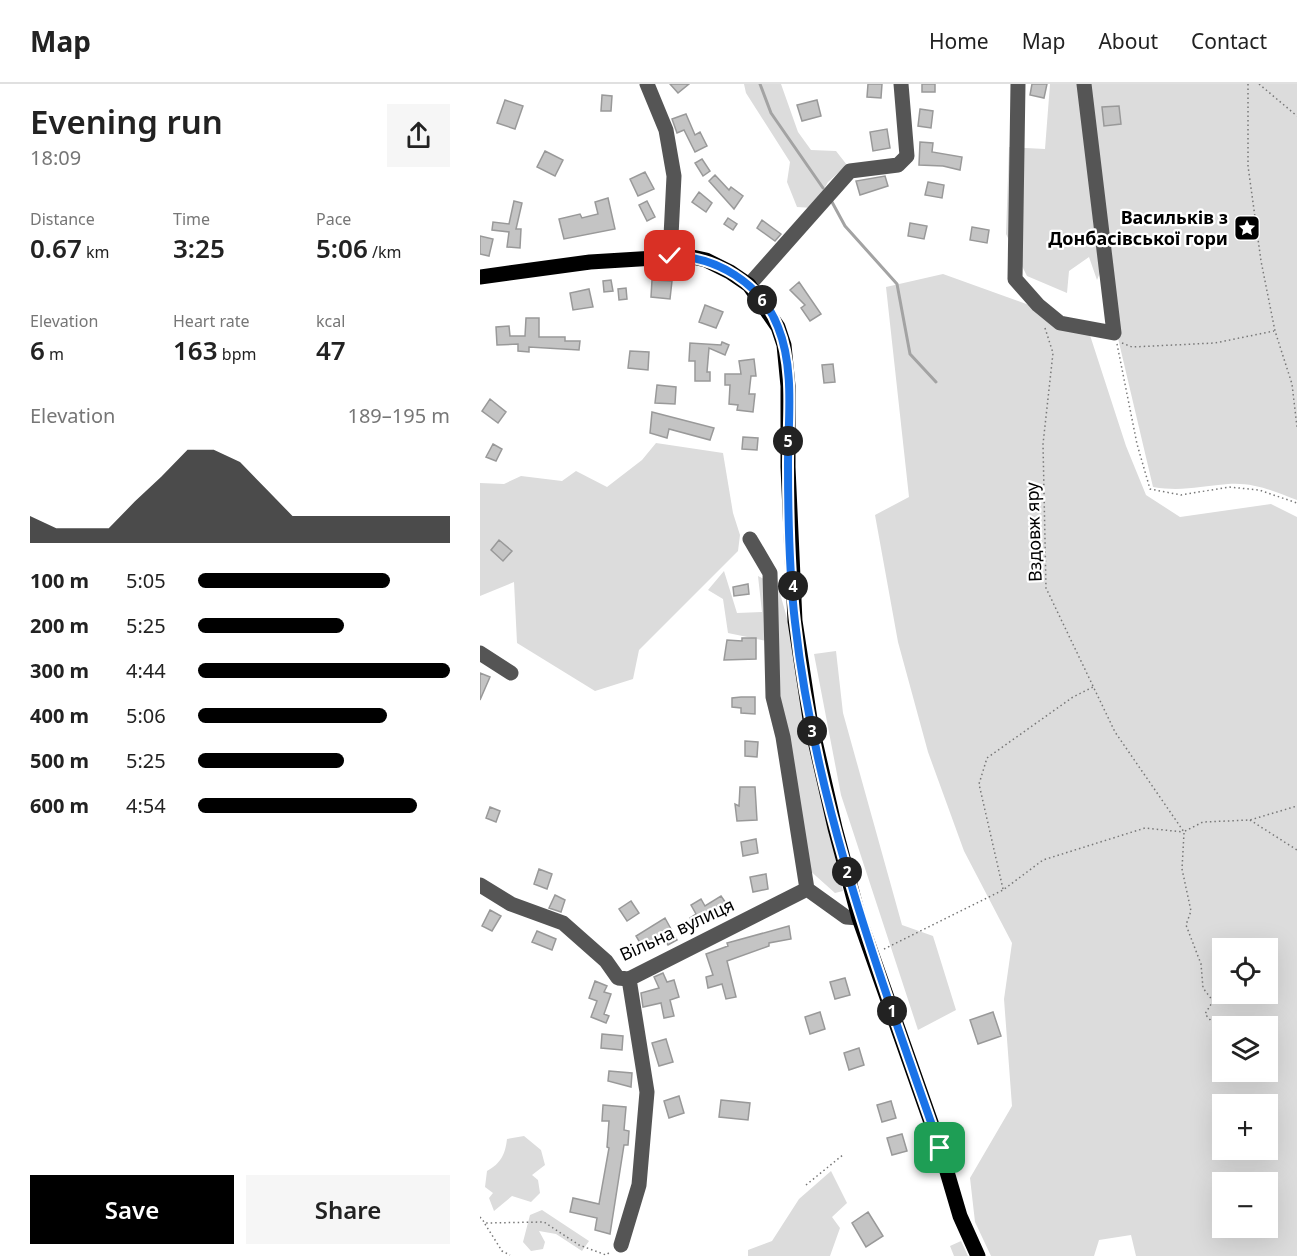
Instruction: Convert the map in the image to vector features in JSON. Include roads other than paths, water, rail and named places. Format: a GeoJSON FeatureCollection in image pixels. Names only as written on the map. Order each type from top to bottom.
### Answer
{"type":"FeatureCollection","features":[{"type":"Feature","properties":{"kind":"main road"},"geometry":{"type":"LineString","coordinates":[[480,277],[670,256],[688,256],[706,260],[730,272],[749,285],[771,312],[784,345],[788,386],[788,466],[795,621],[810,719],[835,828],[860,918],[950,1183],[978,1256]]}},
{"type":"Feature","properties":{"kind":"street"},"geometry":{"type":"LineString","coordinates":[[647,84],[666,130],[674,176],[670,256]]}},
{"type":"Feature","properties":{"kind":"street"},"geometry":{"type":"LineString","coordinates":[[749,285],[850,171],[898,165],[907,156],[901,84]]}},
{"type":"Feature","properties":{"kind":"street"},"geometry":{"type":"LineString","coordinates":[[1018,84],[1015,279],[1038,305],[1060,324],[1114,333],[1084,84]]}},
{"type":"Feature","properties":{"kind":"street"},"geometry":{"type":"LineString","coordinates":[[750,539],[770,573],[773,697],[783,737],[807,889],[846,916],[860,918]]}},
{"type":"Feature","properties":{"kind":"street"},"geometry":{"type":"LineString","coordinates":[[480,653],[511,673]]}},
{"type":"Feature","properties":{"kind":"street","name":"Вільна вулиця"},"geometry":{"type":"LineString","coordinates":[[480,885],[511,904],[563,923],[606,962],[618,978],[629,979],[807,889]]}},
{"type":"Feature","properties":{"kind":"street"},"geometry":{"type":"LineString","coordinates":[[621,1245],[639,1185],[647,1092],[629,979]]}},
{"type":"Feature","properties":{"kind":"waterway"},"geometry":{"type":"LineString","coordinates":[[760,84],[771,113],[823,188]]}},
{"type":"Feature","properties":{"kind":"waterway"},"geometry":{"type":"LineString","coordinates":[[832,202],[845,226],[897,284],[910,354],[936,382]]}},
{"type":"Feature","properties":{"kind":"place","name":"Васильків з Донбасівської гори"},"geometry":{"type":"Point","coordinates":[1247,228]}}]}
